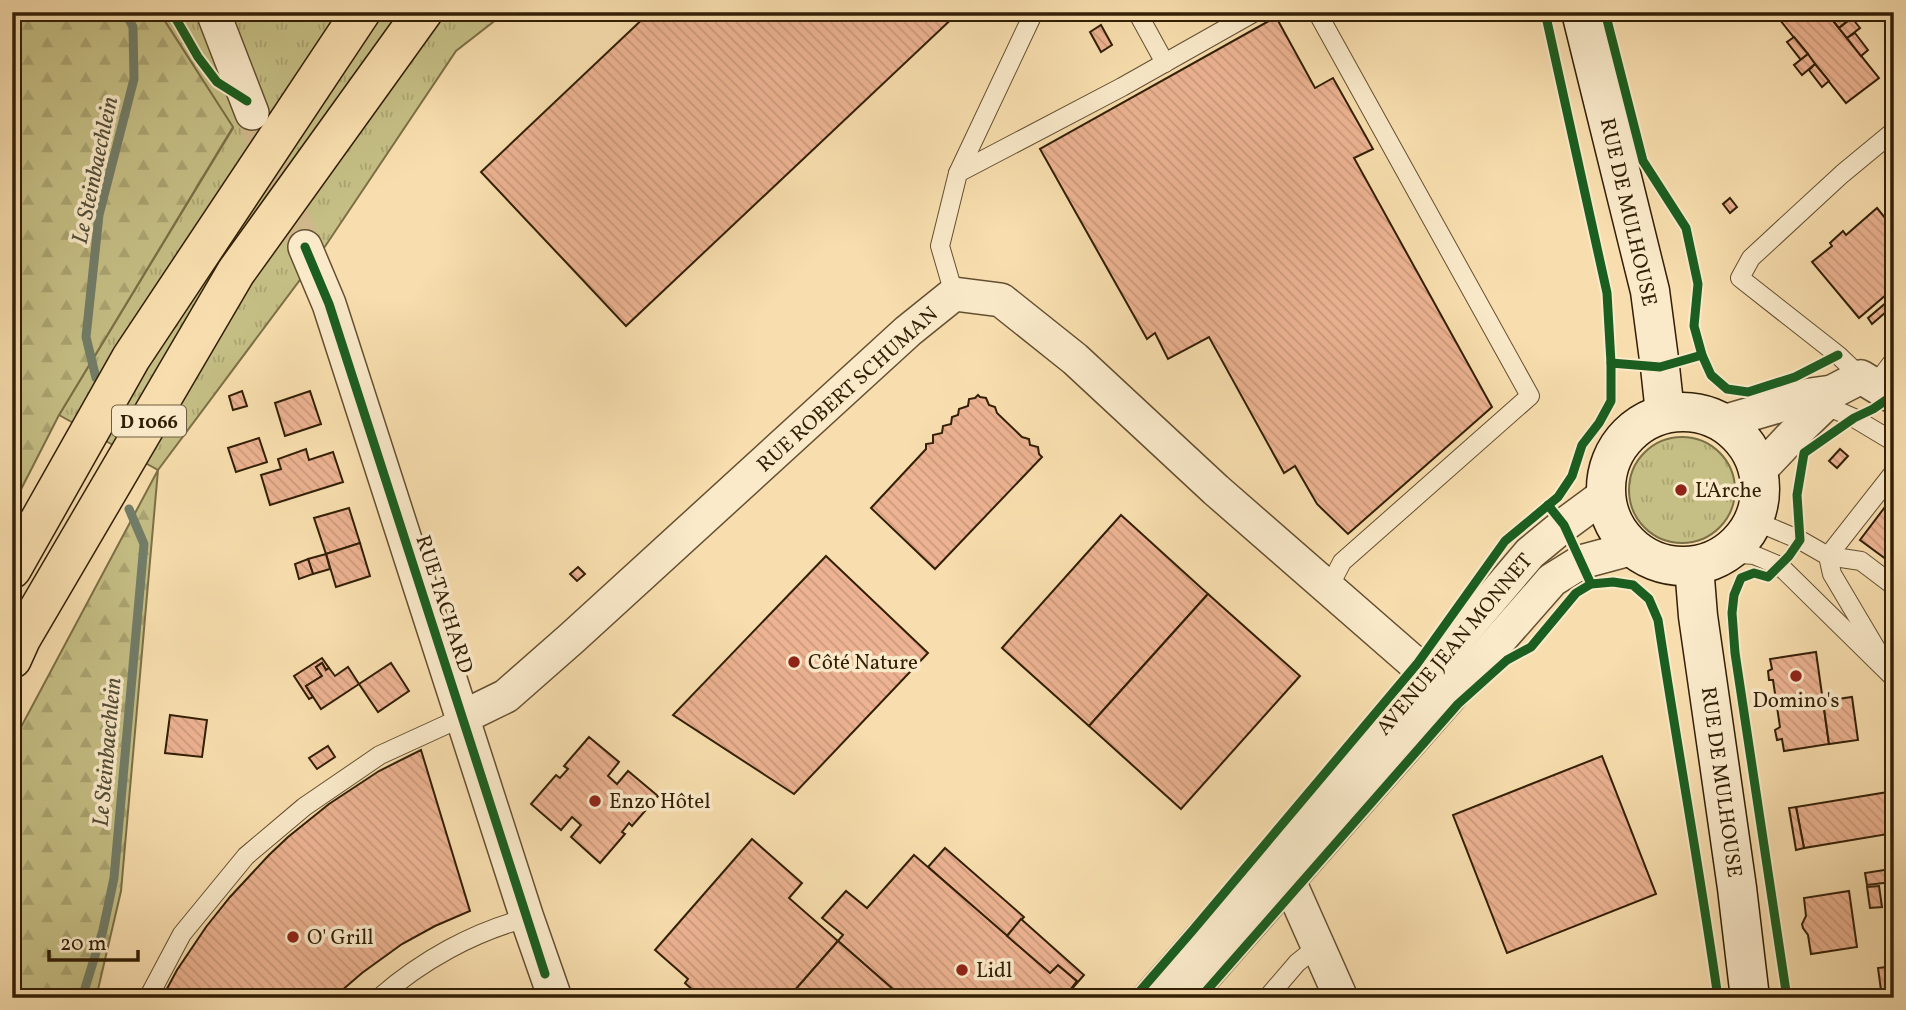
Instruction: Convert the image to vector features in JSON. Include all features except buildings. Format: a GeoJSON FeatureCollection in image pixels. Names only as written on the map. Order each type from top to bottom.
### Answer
{"type":"FeatureCollection","features":[{"type":"Feature","properties":{"kind":"highway"},"geometry":{"type":"LineString","coordinates":[[415,23],[446,12]]}},
{"type":"Feature","properties":{"kind":"highway","name":"D 1066"},"geometry":{"type":"LineString","coordinates":[[12,569],[131,358],[358,17]]}},
{"type":"Feature","properties":{"kind":"highway","name":"D 1066"},"geometry":{"type":"LineString","coordinates":[[12,659],[21,639],[236,272],[415,23]]}},
{"type":"Feature","properties":{"kind":"main road","name":"RUE DE MULHOUSE"},"geometry":{"type":"LineString","coordinates":[[1581,12],[1650,290],[1665,413]]}},
{"type":"Feature","properties":{"kind":"main road"},"geometry":{"type":"LineString","coordinates":[[1695,412],[1723,422],[1746,443],[1759,471],[1761,496],[1755,521],[1710,560],[1661,564],[1633,548],[1614,524],[1606,494],[1611,459],[1633,430],[1665,413],[1695,412]]}},
{"type":"Feature","properties":{"kind":"main road","name":"RUE DE MULHOUSE"},"geometry":{"type":"LineString","coordinates":[[1710,560],[1698,616],[1750,998]]}},
{"type":"Feature","properties":{"kind":"street"},"geometry":{"type":"LineString","coordinates":[[213,12],[252,113]]}},
{"type":"Feature","properties":{"kind":"street","name":"RUE TACHARD"},"geometry":{"type":"LineString","coordinates":[[305,247],[330,304],[555,998]]}},
{"type":"Feature","properties":{"kind":"street","name":"RUE ROBERT SCHUMAN"},"geometry":{"type":"LineString","coordinates":[[463,717],[506,696],[908,331],[954,294],[1000,300],[1075,359],[1216,490],[1428,675]]}},
{"type":"Feature","properties":{"kind":"street"},"geometry":{"type":"LineString","coordinates":[[1759,471],[1828,399],[1881,380]]}},
{"type":"Feature","properties":{"kind":"street"},"geometry":{"type":"LineString","coordinates":[[1723,422],[1810,395],[1828,399]]}},
{"type":"Feature","properties":{"kind":"street","name":"AVENUE JEAN MONNET"},"geometry":{"type":"LineString","coordinates":[[1185,998],[1428,675],[1530,553],[1606,494]]}},
{"type":"Feature","properties":{"kind":"street","name":"AVENUE JEAN MONNET"},"geometry":{"type":"LineString","coordinates":[[1149,998],[1276,874],[1552,580],[1581,562],[1633,548]]}},
{"type":"Feature","properties":{"kind":"street"},"geometry":{"type":"LineString","coordinates":[[1276,874],[1293,890],[1341,998]]}},
{"type":"Feature","properties":{"kind":"lane"},"geometry":{"type":"LineString","coordinates":[[954,294],[940,246],[958,173],[1034,12]]}},
{"type":"Feature","properties":{"kind":"lane"},"geometry":{"type":"LineString","coordinates":[[1137,12],[1166,63]]}},
{"type":"Feature","properties":{"kind":"lane"},"geometry":{"type":"LineString","coordinates":[[958,173],[1166,63],[1229,19],[1255,12]]}},
{"type":"Feature","properties":{"kind":"lane"},"geometry":{"type":"LineString","coordinates":[[1317,12],[1530,396],[1342,562],[1328,589]]}},
{"type":"Feature","properties":{"kind":"lane"},"geometry":{"type":"LineString","coordinates":[[1881,380],[1838,355],[1740,278],[1751,258],[1842,174],[1894,131]]}},
{"type":"Feature","properties":{"kind":"lane"},"geometry":{"type":"LineString","coordinates":[[1828,399],[1894,442]]}},
{"type":"Feature","properties":{"kind":"lane"},"geometry":{"type":"LineString","coordinates":[[1828,556],[1894,472]]}},
{"type":"Feature","properties":{"kind":"lane"},"geometry":{"type":"LineString","coordinates":[[1755,521],[1800,540],[1828,556],[1861,561],[1894,586]]}},
{"type":"Feature","properties":{"kind":"lane"},"geometry":{"type":"LineString","coordinates":[[1710,560],[1754,555],[1780,566],[1894,678]]}},
{"type":"Feature","properties":{"kind":"lane"},"geometry":{"type":"LineString","coordinates":[[1828,556],[1832,574],[1894,678]]}},
{"type":"Feature","properties":{"kind":"lane"},"geometry":{"type":"LineString","coordinates":[[148,998],[182,934],[246,856],[304,807],[380,755],[463,717]]}},
{"type":"Feature","properties":{"kind":"lane"},"geometry":{"type":"LineString","coordinates":[[379,998],[448,949],[507,923],[527,918]]}},
{"type":"Feature","properties":{"kind":"lane"},"geometry":{"type":"LineString","coordinates":[[1267,998],[1297,963],[1318,946]]}},
{"type":"Feature","properties":{"kind":"green space"},"geometry":{"type":"Polygon","coordinates":[[[12,12],[159,12],[233,127],[59,415],[12,507],[12,12]]]}},
{"type":"Feature","properties":{"kind":"green space"},"geometry":{"type":"Polygon","coordinates":[[[159,12],[506,12],[456,51],[326,245],[158,470],[59,415],[233,128],[159,12]]]}},
{"type":"Feature","properties":{"kind":"green space"},"geometry":{"type":"Polygon","coordinates":[[[1682,437],[1702,441],[1719,453],[1731,470],[1735,490],[1731,510],[1719,527],[1702,539],[1682,543],[1662,539],[1645,527],[1633,510],[1629,490],[1633,470],[1645,453],[1662,441],[1682,437]]]}},
{"type":"Feature","properties":{"kind":"green space"},"geometry":{"type":"Polygon","coordinates":[[[158,470],[121,891],[96,998],[12,998],[12,744],[158,470]]]}},
{"type":"Feature","properties":{"kind":"waterway","name":"Le Steinbaechlein"},"geometry":{"type":"LineString","coordinates":[[96,378],[86,337],[99,215],[134,79],[133,27],[125,12]]}},
{"type":"Feature","properties":{"kind":"waterway","name":"Le Steinbaechlein"},"geometry":{"type":"LineString","coordinates":[[82,998],[103,930],[114,878],[144,544],[129,509]]}},
{"type":"Feature","properties":{"kind":"tunnel"},"geometry":{"type":"LineString","coordinates":[[252,113],[305,247]]}},
{"type":"Feature","properties":{"kind":"cycle path"},"geometry":{"type":"LineString","coordinates":[[172,12],[198,57],[217,82],[247,101]]}},
{"type":"Feature","properties":{"kind":"cycle path"},"geometry":{"type":"LineString","coordinates":[[1134,998],[1417,664],[1505,541],[1558,497],[1572,476],[1582,445],[1611,401],[1607,293],[1545,12]]}},
{"type":"Feature","properties":{"kind":"cycle path"},"geometry":{"type":"LineString","coordinates":[[1605,12],[1643,161],[1686,228],[1698,284],[1694,326],[1711,375],[1727,389],[1748,392],[1795,377],[1838,355]]}},
{"type":"Feature","properties":{"kind":"cycle path"},"geometry":{"type":"LineString","coordinates":[[305,247],[329,304],[545,974]]}},
{"type":"Feature","properties":{"kind":"cycle path"},"geometry":{"type":"LineString","coordinates":[[1611,363],[1660,367],[1702,355]]}},
{"type":"Feature","properties":{"kind":"cycle path"},"geometry":{"type":"LineString","coordinates":[[1787,998],[1735,653],[1732,613],[1734,595],[1741,578],[1754,573],[1768,577],[1789,556],[1800,540],[1797,495],[1804,453],[1854,418],[1892,396]]}},
{"type":"Feature","properties":{"kind":"cycle path"},"geometry":{"type":"LineString","coordinates":[[1548,505],[1564,525],[1591,584]]}},
{"type":"Feature","properties":{"kind":"cycle path"},"geometry":{"type":"LineString","coordinates":[[1200,998],[1458,704],[1507,660],[1531,647],[1576,593],[1591,584],[1613,582],[1633,585],[1649,599],[1658,620],[1718,998]]}},
{"type":"Feature","properties":{"kind":"place","name":"L'Arche"},"geometry":{"type":"Point","coordinates":[1681,490]}},
{"type":"Feature","properties":{"kind":"place","name":"Côté Nature"},"geometry":{"type":"Point","coordinates":[794,662]}},
{"type":"Feature","properties":{"kind":"place","name":"Domino's"},"geometry":{"type":"Point","coordinates":[1796,676]}},
{"type":"Feature","properties":{"kind":"place","name":"Enzo Hôtel"},"geometry":{"type":"Point","coordinates":[595,801]}},
{"type":"Feature","properties":{"kind":"place","name":"O' Grill"},"geometry":{"type":"Point","coordinates":[293,937]}},
{"type":"Feature","properties":{"kind":"place","name":"Lidl"},"geometry":{"type":"Point","coordinates":[962,970]}}]}
